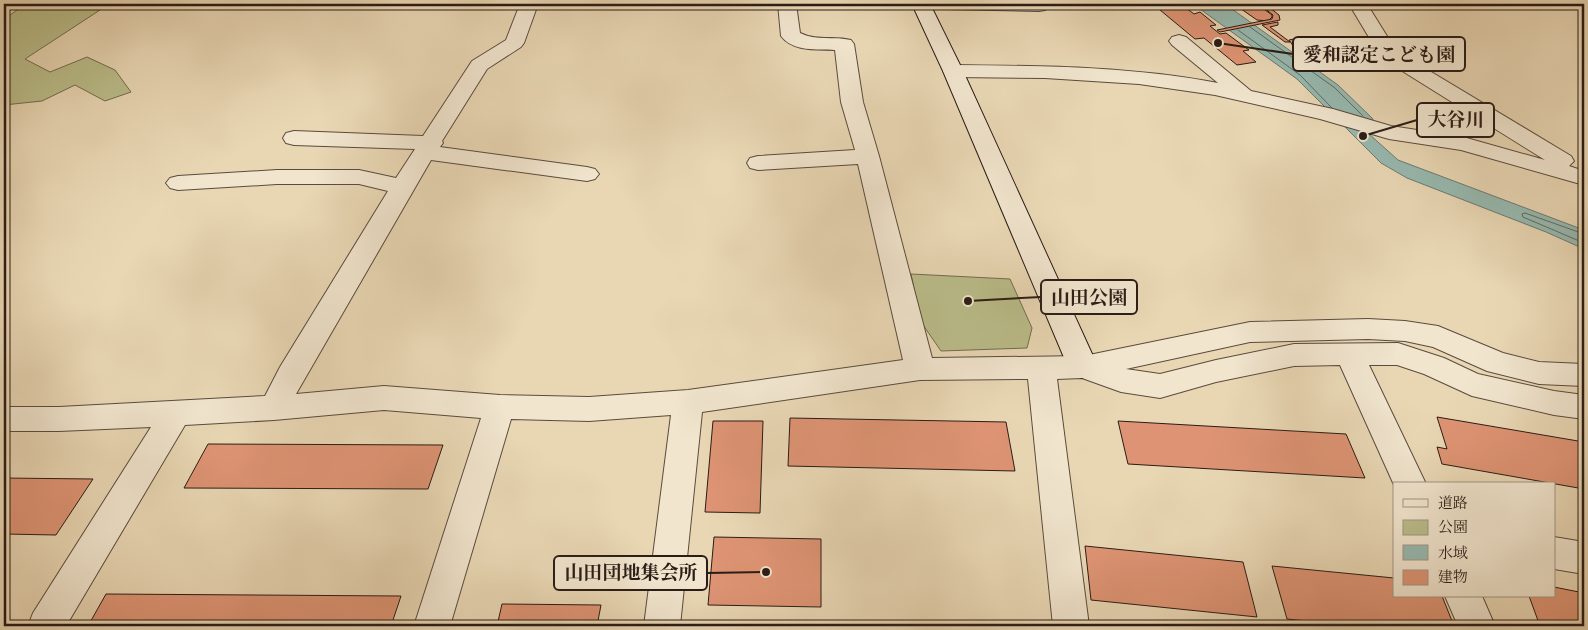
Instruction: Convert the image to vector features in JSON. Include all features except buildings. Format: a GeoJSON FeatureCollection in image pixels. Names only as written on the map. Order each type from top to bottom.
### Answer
{"type":"FeatureCollection","features":[{"type":"Feature","properties":{"kind":"street"},"geometry":{"type":"LineString","coordinates":[[274,408],[290,375],[402,186],[429,147],[479,65],[514,43],[529,4]]}},
{"type":"Feature","properties":{"kind":"street"},"geometry":{"type":"LineString","coordinates":[[787,4],[791,36],[804,43],[844,44],[852,102],[868,156],[920,369]]}},
{"type":"Feature","properties":{"kind":"street"},"geometry":{"type":"LineString","coordinates":[[921,4],[953,71],[1082,367],[1121,380],[1160,386],[1216,371],[1294,355],[1398,354],[1434,366],[1472,384],[1554,403],[1584,406]]}},
{"type":"Feature","properties":{"kind":"street"},"geometry":{"type":"LineString","coordinates":[[945,4],[1039,6]]}},
{"type":"Feature","properties":{"kind":"street"},"geometry":{"type":"LineString","coordinates":[[1358,4],[1378,38],[1406,64],[1543,150],[1584,172]]}},
{"type":"Feature","properties":{"kind":"street"},"geometry":{"type":"LineString","coordinates":[[1179,41],[1243,94]]}},
{"type":"Feature","properties":{"kind":"street"},"geometry":{"type":"LineString","coordinates":[[953,71],[1045,72],[1139,78],[1243,94],[1389,132],[1463,144],[1584,178]]}},
{"type":"Feature","properties":{"kind":"street"},"geometry":{"type":"LineString","coordinates":[[294,138],[429,147],[587,174]]}},
{"type":"Feature","properties":{"kind":"street"},"geometry":{"type":"LineString","coordinates":[[758,163],[868,156]]}},
{"type":"Feature","properties":{"kind":"street"},"geometry":{"type":"LineString","coordinates":[[178,183],[277,177],[359,178],[402,186]]}},
{"type":"Feature","properties":{"kind":"street"},"geometry":{"type":"LineString","coordinates":[[4,419],[274,408],[384,398],[500,407],[589,409],[688,402],[920,369],[1082,367],[1250,332],[1368,329],[1405,331],[1438,337],[1497,363],[1539,374],[1584,375]]}},
{"type":"Feature","properties":{"kind":"street"},"geometry":{"type":"LineString","coordinates":[[1349,354],[1409,482]]}},
{"type":"Feature","properties":{"kind":"street"},"geometry":{"type":"LineString","coordinates":[[1041,367],[1071,626]]}},
{"type":"Feature","properties":{"kind":"street"},"geometry":{"type":"LineString","coordinates":[[662,626],[688,402]]}},
{"type":"Feature","properties":{"kind":"street"},"geometry":{"type":"LineString","coordinates":[[432,626],[500,407]]}},
{"type":"Feature","properties":{"kind":"street"},"geometry":{"type":"LineString","coordinates":[[46,626],[178,412]]}},
{"type":"Feature","properties":{"kind":"street"},"geometry":{"type":"LineString","coordinates":[[1556,553],[1584,558]]}},
{"type":"Feature","properties":{"kind":"street"},"geometry":{"type":"LineString","coordinates":[[1464,598],[1477,626]]}},
{"type":"Feature","properties":{"kind":"green space"},"geometry":{"type":"Polygon","coordinates":[[[26,4],[47,4],[100,10],[25,59],[50,72],[87,57],[115,70],[131,92],[105,101],[75,85],[42,101],[4,105],[4,19],[26,4]]]}},
{"type":"Feature","properties":{"kind":"green space"},"geometry":{"type":"Polygon","coordinates":[[[911,274],[1010,279],[1032,328],[1027,348],[941,351],[921,322],[911,274]]]}},
{"type":"Feature","properties":{"kind":"water"},"geometry":{"type":"Polygon","coordinates":[[[1193,4],[1225,4],[1338,85],[1373,119],[1368,133],[1398,160],[1584,230],[1584,249],[1546,232],[1407,178],[1381,163],[1297,79],[1193,4]]]}},
{"type":"Feature","properties":{"kind":"place","name":"愛和認定こども園"},"geometry":{"type":"Point","coordinates":[1218,43]}},
{"type":"Feature","properties":{"kind":"place","name":"大谷川"},"geometry":{"type":"Point","coordinates":[1363,136]}},
{"type":"Feature","properties":{"kind":"place","name":"山田公園"},"geometry":{"type":"Point","coordinates":[968,301]}},
{"type":"Feature","properties":{"kind":"place","name":"山田団地集会所"},"geometry":{"type":"Point","coordinates":[766,572]}}]}
